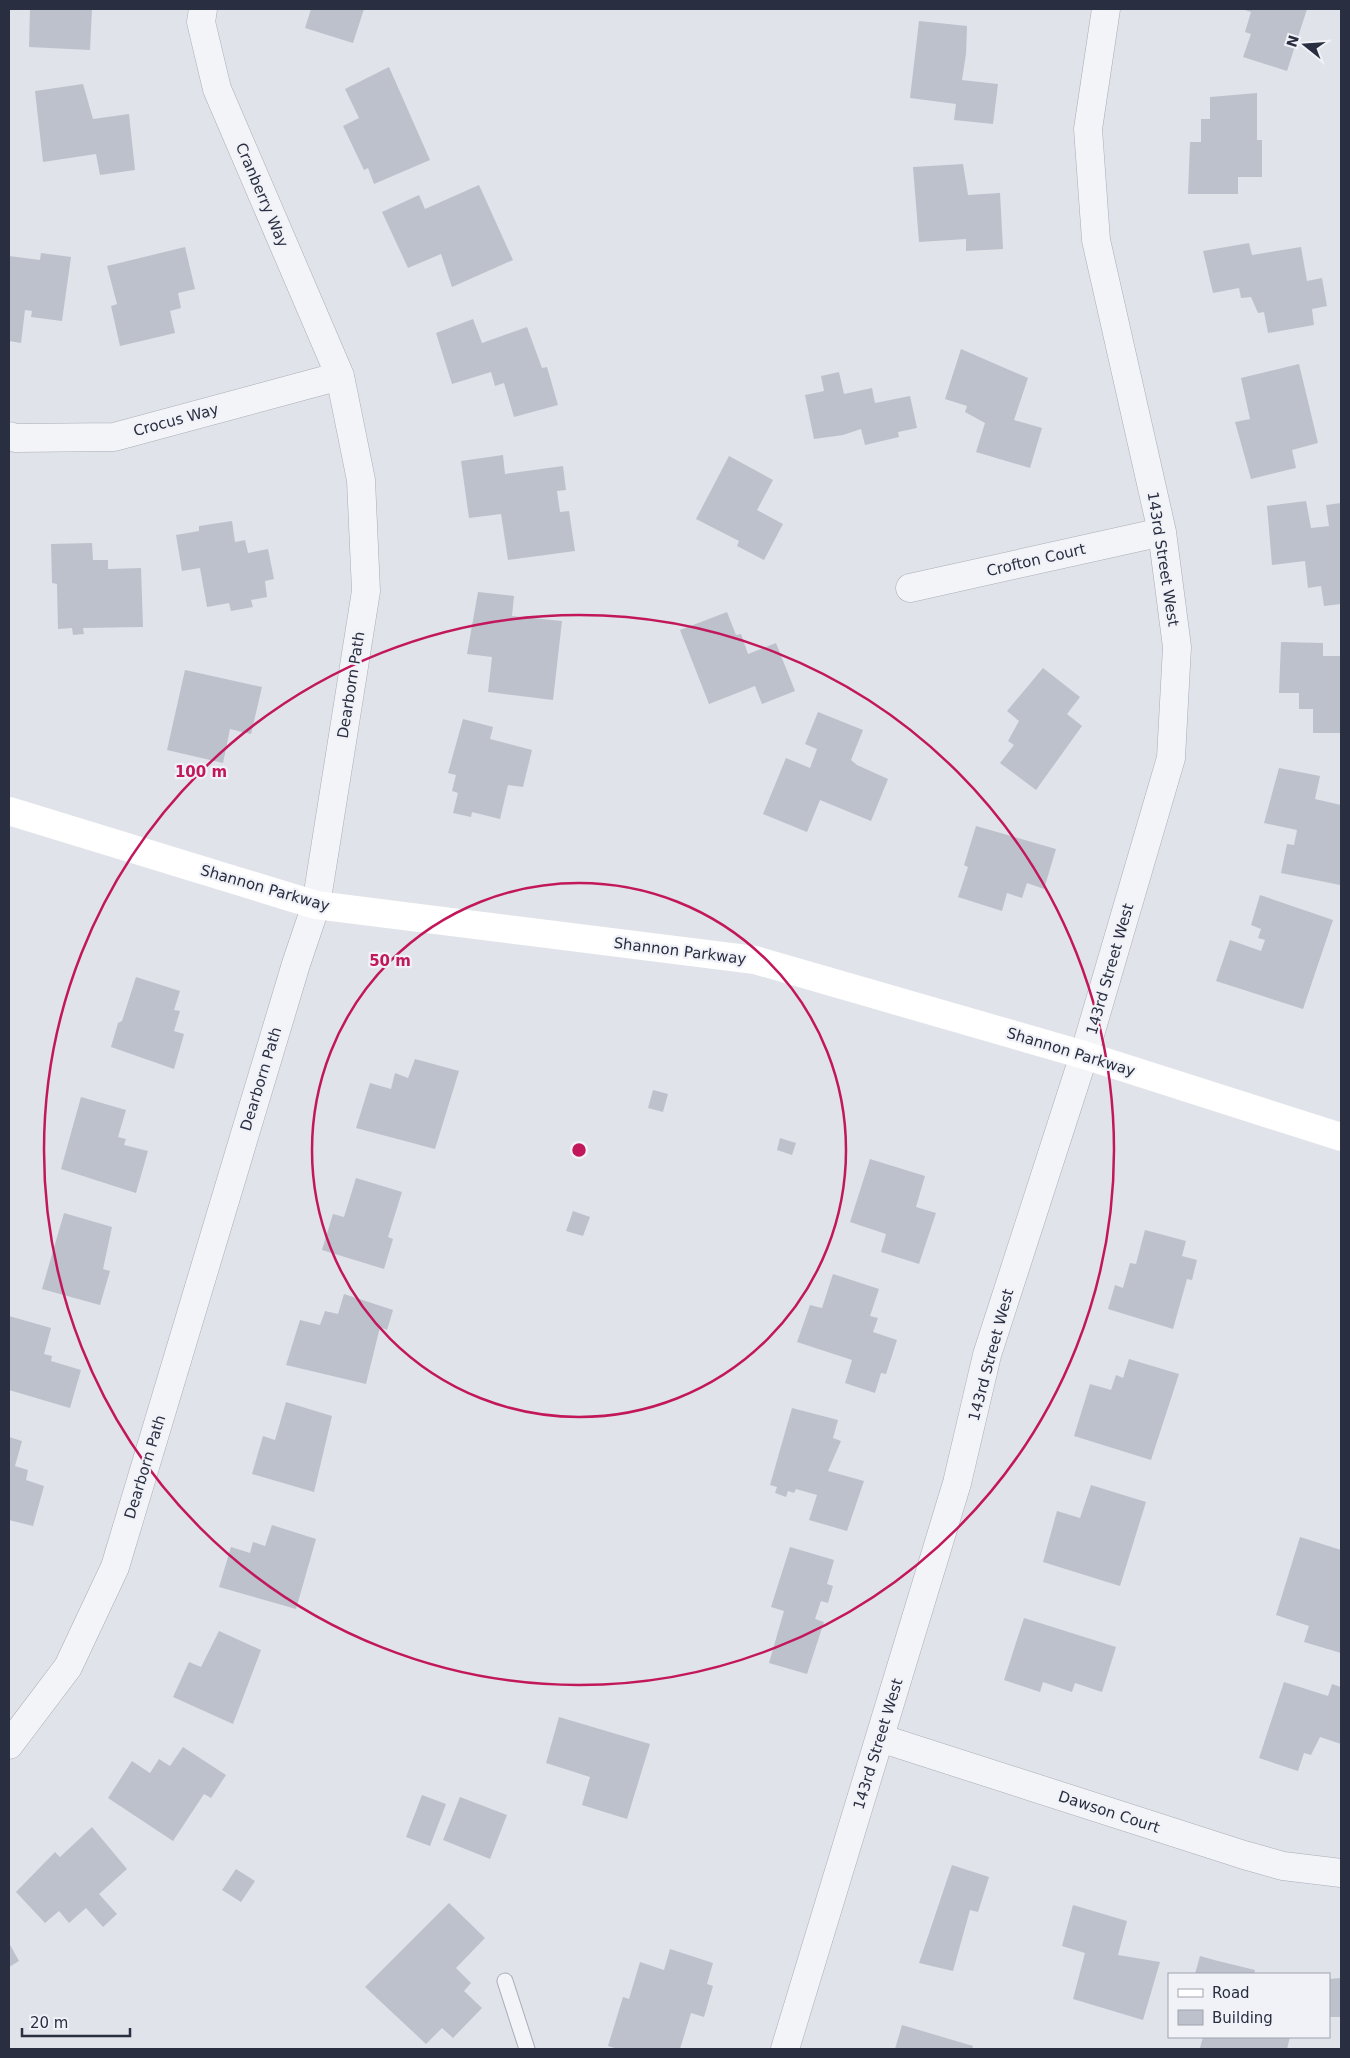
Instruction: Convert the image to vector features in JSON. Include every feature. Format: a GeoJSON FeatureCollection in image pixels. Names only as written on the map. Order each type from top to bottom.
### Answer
{"type":"FeatureCollection","features":[{"type":"Feature","properties":{"kind":"street","name":"Cranberry Way"},"geometry":{"type":"LineString","coordinates":[[204,9],[201,22],[217,89],[340,376]]}},
{"type":"Feature","properties":{"kind":"street","name":"143rd Street West"},"geometry":{"type":"LineString","coordinates":[[785,2049],[957,1483],[987,1355],[1084,1055],[1171,758],[1177,647],[1162,532],[1096,240],[1088,129],[1106,9]]}},
{"type":"Feature","properties":{"kind":"street","name":"Crocus Way"},"geometry":{"type":"LineString","coordinates":[[9,436],[16,438],[114,438],[340,376]]}},
{"type":"Feature","properties":{"kind":"street","name":"Dearborn Path"},"geometry":{"type":"LineString","coordinates":[[9,1745],[68,1667],[115,1567],[296,964],[316,905],[366,591],[361,480],[340,376]]}},
{"type":"Feature","properties":{"kind":"street","name":"Crofton Court"},"geometry":{"type":"LineString","coordinates":[[910,588],[1162,532]]}},
{"type":"Feature","properties":{"kind":"street","name":"Shannon Parkway"},"geometry":{"type":"LineString","coordinates":[[9,811],[316,905],[755,960],[1084,1055],[1341,1137]]}},
{"type":"Feature","properties":{"kind":"street","name":"Dawson Court"},"geometry":{"type":"LineString","coordinates":[[880,1738],[1244,1855],[1283,1866],[1341,1873]]}},
{"type":"Feature","properties":{"kind":"lane"},"geometry":{"type":"LineString","coordinates":[[505,1981],[527,2049]]}},
{"type":"Feature","properties":{"kind":"building"},"geometry":{"type":"Polygon","coordinates":[[[30,9],[92,9],[90,50],[29,47],[30,9]]]}},
{"type":"Feature","properties":{"kind":"building"},"geometry":{"type":"Polygon","coordinates":[[[311,9],[364,9],[353,43],[305,28],[311,9]]]}},
{"type":"Feature","properties":{"kind":"building"},"geometry":{"type":"Polygon","coordinates":[[[1242,9],[1307,9],[1287,71],[1243,57],[1251,34],[1245,32],[1251,12],[1242,9]]]}},
{"type":"Feature","properties":{"kind":"building"},"geometry":{"type":"Polygon","coordinates":[[[919,21],[967,26],[966,54],[962,80],[998,84],[993,124],[954,120],[956,104],[910,98],[919,21]]]}},
{"type":"Feature","properties":{"kind":"building"},"geometry":{"type":"Polygon","coordinates":[[[389,67],[430,160],[374,184],[368,168],[364,170],[343,126],[359,118],[345,89],[389,67]]]}},
{"type":"Feature","properties":{"kind":"building"},"geometry":{"type":"Polygon","coordinates":[[[83,84],[93,119],[129,114],[135,170],[100,175],[96,154],[43,162],[35,91],[83,84]]]}},
{"type":"Feature","properties":{"kind":"building"},"geometry":{"type":"Polygon","coordinates":[[[1257,93],[1257,140],[1262,140],[1262,177],[1238,177],[1238,194],[1188,194],[1190,142],[1201,142],[1201,119],[1210,119],[1210,97],[1257,93]]]}},
{"type":"Feature","properties":{"kind":"building"},"geometry":{"type":"Polygon","coordinates":[[[963,164],[968,195],[1000,193],[1003,249],[966,251],[966,239],[919,242],[913,167],[963,164]]]}},
{"type":"Feature","properties":{"kind":"building"},"geometry":{"type":"Polygon","coordinates":[[[479,185],[513,260],[452,287],[441,254],[408,268],[382,212],[419,195],[425,209],[479,185]]]}},
{"type":"Feature","properties":{"kind":"building"},"geometry":{"type":"Polygon","coordinates":[[[1249,243],[1252,255],[1301,247],[1307,281],[1322,278],[1327,306],[1312,309],[1314,325],[1268,333],[1264,312],[1258,313],[1251,297],[1241,298],[1239,288],[1213,293],[1203,251],[1249,243]]]}},
{"type":"Feature","properties":{"kind":"building"},"geometry":{"type":"Polygon","coordinates":[[[185,247],[195,289],[178,293],[181,308],[170,311],[175,333],[120,346],[111,306],[117,304],[107,266],[185,247]]]}},
{"type":"Feature","properties":{"kind":"building"},"geometry":{"type":"Polygon","coordinates":[[[41,253],[71,257],[62,321],[31,317],[32,311],[25,310],[21,343],[9,341],[9,256],[40,260],[41,253]]]}},
{"type":"Feature","properties":{"kind":"building"},"geometry":{"type":"Polygon","coordinates":[[[473,319],[482,343],[527,327],[542,368],[547,367],[558,405],[514,417],[504,383],[495,386],[491,372],[452,384],[436,333],[473,319]]]}},
{"type":"Feature","properties":{"kind":"building"},"geometry":{"type":"Polygon","coordinates":[[[961,349],[1028,378],[1014,420],[1042,428],[1030,468],[976,452],[985,423],[965,412],[967,406],[945,399],[961,349]]]}},
{"type":"Feature","properties":{"kind":"building"},"geometry":{"type":"Polygon","coordinates":[[[1299,364],[1318,443],[1292,450],[1296,468],[1251,479],[1235,422],[1250,419],[1241,378],[1299,364]]]}},
{"type":"Feature","properties":{"kind":"building"},"geometry":{"type":"Polygon","coordinates":[[[839,372],[844,394],[872,388],[875,403],[910,396],[917,428],[898,432],[899,437],[865,445],[861,429],[843,435],[814,439],[805,395],[824,391],[821,376],[839,372]]]}},
{"type":"Feature","properties":{"kind":"building"},"geometry":{"type":"Polygon","coordinates":[[[503,455],[505,474],[563,466],[566,490],[557,491],[560,512],[569,511],[575,551],[508,560],[501,514],[469,518],[461,461],[503,455]]]}},
{"type":"Feature","properties":{"kind":"building"},"geometry":{"type":"Polygon","coordinates":[[[729,456],[773,480],[757,510],[783,524],[764,560],[737,546],[739,541],[696,519],[729,456]]]}},
{"type":"Feature","properties":{"kind":"building"},"geometry":{"type":"Polygon","coordinates":[[[1306,501],[1311,528],[1329,526],[1326,505],[1341,503],[1341,604],[1324,606],[1321,586],[1308,588],[1305,561],[1272,565],[1267,506],[1306,501]]]}},
{"type":"Feature","properties":{"kind":"building"},"geometry":{"type":"Polygon","coordinates":[[[232,521],[235,542],[245,540],[248,553],[268,549],[274,579],[265,581],[267,597],[251,600],[253,607],[231,611],[229,603],[207,607],[200,568],[182,571],[176,535],[199,531],[199,526],[232,521]]]}},
{"type":"Feature","properties":{"kind":"building"},"geometry":{"type":"Polygon","coordinates":[[[92,543],[93,560],[108,560],[108,569],[141,568],[143,627],[83,628],[84,634],[73,635],[72,628],[58,629],[57,584],[52,583],[51,544],[92,543]]]}},
{"type":"Feature","properties":{"kind":"building"},"geometry":{"type":"Polygon","coordinates":[[[478,592],[514,596],[512,616],[562,621],[553,700],[488,692],[492,657],[467,654],[478,592]]]}},
{"type":"Feature","properties":{"kind":"building"},"geometry":{"type":"Polygon","coordinates":[[[727,612],[736,635],[741,634],[748,654],[776,643],[795,691],[762,704],[755,686],[709,704],[680,630],[727,612]]]}},
{"type":"Feature","properties":{"kind":"building"},"geometry":{"type":"Polygon","coordinates":[[[1281,642],[1323,643],[1323,656],[1341,656],[1341,733],[1313,733],[1313,709],[1299,709],[1299,693],[1279,693],[1281,642]]]}},
{"type":"Feature","properties":{"kind":"building"},"geometry":{"type":"Polygon","coordinates":[[[1043,668],[1080,697],[1067,714],[1082,726],[1036,790],[1000,763],[1014,745],[1008,741],[1019,721],[1007,711],[1043,668]]]}},
{"type":"Feature","properties":{"kind":"building"},"geometry":{"type":"Polygon","coordinates":[[[185,670],[262,687],[251,734],[230,729],[223,763],[167,750],[185,670]]]}},
{"type":"Feature","properties":{"kind":"building"},"geometry":{"type":"Polygon","coordinates":[[[818,712],[863,730],[851,760],[857,765],[888,779],[871,821],[820,800],[807,832],[763,814],[786,758],[810,768],[817,749],[805,744],[818,712]]]}},
{"type":"Feature","properties":{"kind":"building"},"geometry":{"type":"Polygon","coordinates":[[[463,719],[493,727],[490,739],[532,750],[523,787],[508,785],[500,819],[472,812],[471,817],[453,813],[458,793],[452,791],[456,775],[448,773],[463,719]]]}},
{"type":"Feature","properties":{"kind":"building"},"geometry":{"type":"Polygon","coordinates":[[[1279,768],[1320,776],[1315,799],[1341,805],[1340,885],[1281,873],[1287,844],[1294,845],[1297,830],[1264,823],[1279,768]]]}},
{"type":"Feature","properties":{"kind":"building"},"geometry":{"type":"Polygon","coordinates":[[[976,826],[1056,849],[1044,889],[1027,883],[1022,898],[1007,893],[1002,911],[958,897],[968,867],[964,865],[976,826]]]}},
{"type":"Feature","properties":{"kind":"building"},"geometry":{"type":"Polygon","coordinates":[[[1260,895],[1333,920],[1303,1009],[1216,981],[1230,940],[1261,951],[1265,940],[1258,938],[1261,929],[1251,925],[1260,895]]]}},
{"type":"Feature","properties":{"kind":"building"},"geometry":{"type":"Polygon","coordinates":[[[136,977],[180,991],[174,1010],[180,1011],[174,1031],[184,1034],[174,1069],[111,1047],[118,1023],[122,1021],[136,977]]]}},
{"type":"Feature","properties":{"kind":"building"},"geometry":{"type":"Polygon","coordinates":[[[415,1059],[459,1071],[435,1149],[356,1128],[370,1083],[391,1089],[395,1073],[408,1078],[415,1059]]]}},
{"type":"Feature","properties":{"kind":"building"},"geometry":{"type":"Polygon","coordinates":[[[653,1090],[668,1094],[663,1112],[648,1108],[653,1090]]]}},
{"type":"Feature","properties":{"kind":"building"},"geometry":{"type":"Polygon","coordinates":[[[81,1097],[126,1110],[118,1137],[126,1139],[124,1145],[148,1151],[136,1193],[61,1169],[81,1097]]]}},
{"type":"Feature","properties":{"kind":"building"},"geometry":{"type":"Polygon","coordinates":[[[780,1138],[796,1143],[792,1155],[777,1150],[780,1138]]]}},
{"type":"Feature","properties":{"kind":"building"},"geometry":{"type":"Polygon","coordinates":[[[870,1159],[925,1176],[916,1207],[936,1213],[919,1264],[881,1252],[886,1234],[850,1222],[870,1159]]]}},
{"type":"Feature","properties":{"kind":"building"},"geometry":{"type":"Polygon","coordinates":[[[356,1178],[402,1192],[388,1237],[393,1239],[384,1269],[322,1250],[333,1214],[344,1217],[356,1178]]]}},
{"type":"Feature","properties":{"kind":"building"},"geometry":{"type":"Polygon","coordinates":[[[573,1211],[590,1217],[583,1236],[566,1231],[573,1211]]]}},
{"type":"Feature","properties":{"kind":"building"},"geometry":{"type":"Polygon","coordinates":[[[64,1213],[112,1227],[103,1269],[110,1271],[100,1305],[42,1289],[64,1213]]]}},
{"type":"Feature","properties":{"kind":"building"},"geometry":{"type":"Polygon","coordinates":[[[1145,1230],[1186,1241],[1182,1256],[1197,1260],[1192,1280],[1187,1279],[1173,1329],[1108,1309],[1115,1285],[1123,1288],[1130,1263],[1136,1264],[1145,1230]]]}},
{"type":"Feature","properties":{"kind":"building"},"geometry":{"type":"Polygon","coordinates":[[[833,1274],[879,1289],[870,1316],[878,1318],[873,1332],[897,1340],[886,1374],[881,1373],[875,1393],[845,1383],[852,1360],[797,1342],[810,1305],[822,1308],[833,1274]]]}},
{"type":"Feature","properties":{"kind":"building"},"geometry":{"type":"Polygon","coordinates":[[[344,1294],[393,1310],[387,1330],[380,1327],[366,1384],[286,1365],[300,1320],[320,1325],[325,1311],[338,1314],[344,1294]]]}},
{"type":"Feature","properties":{"kind":"building"},"geometry":{"type":"Polygon","coordinates":[[[9,1316],[51,1328],[44,1354],[52,1356],[51,1361],[81,1370],[70,1408],[9,1390],[9,1316]]]}},
{"type":"Feature","properties":{"kind":"building"},"geometry":{"type":"Polygon","coordinates":[[[1129,1359],[1179,1374],[1151,1460],[1074,1436],[1090,1384],[1111,1390],[1116,1375],[1123,1378],[1129,1359]]]}},
{"type":"Feature","properties":{"kind":"building"},"geometry":{"type":"Polygon","coordinates":[[[286,1402],[332,1416],[314,1492],[252,1474],[263,1436],[275,1440],[286,1402]]]}},
{"type":"Feature","properties":{"kind":"building"},"geometry":{"type":"Polygon","coordinates":[[[792,1408],[838,1420],[833,1438],[841,1441],[828,1471],[864,1481],[847,1531],[809,1520],[817,1495],[796,1489],[794,1493],[788,1491],[786,1497],[775,1493],[777,1487],[770,1485],[792,1408]]]}},
{"type":"Feature","properties":{"kind":"building"},"geometry":{"type":"Polygon","coordinates":[[[9,1437],[22,1441],[15,1466],[28,1470],[26,1480],[44,1486],[33,1526],[9,1520],[9,1437]]]}},
{"type":"Feature","properties":{"kind":"building"},"geometry":{"type":"Polygon","coordinates":[[[1091,1485],[1146,1502],[1120,1586],[1043,1562],[1057,1511],[1080,1518],[1091,1485]]]}},
{"type":"Feature","properties":{"kind":"building"},"geometry":{"type":"Polygon","coordinates":[[[272,1525],[316,1539],[296,1609],[219,1587],[231,1547],[250,1553],[253,1542],[265,1546],[272,1525]]]}},
{"type":"Feature","properties":{"kind":"building"},"geometry":{"type":"Polygon","coordinates":[[[1300,1537],[1341,1550],[1341,1653],[1304,1642],[1309,1626],[1276,1615],[1300,1537]]]}},
{"type":"Feature","properties":{"kind":"building"},"geometry":{"type":"Polygon","coordinates":[[[790,1547],[834,1560],[827,1584],[833,1586],[828,1603],[821,1601],[815,1619],[824,1622],[807,1674],[769,1663],[784,1611],[771,1607],[790,1547]]]}},
{"type":"Feature","properties":{"kind":"building"},"geometry":{"type":"Polygon","coordinates":[[[1024,1618],[1116,1647],[1102,1692],[1075,1683],[1072,1692],[1043,1682],[1040,1692],[1004,1680],[1024,1618]]]}},
{"type":"Feature","properties":{"kind":"building"},"geometry":{"type":"Polygon","coordinates":[[[219,1631],[261,1650],[233,1724],[173,1697],[189,1662],[201,1667],[219,1631]]]}},
{"type":"Feature","properties":{"kind":"building"},"geometry":{"type":"Polygon","coordinates":[[[1284,1682],[1328,1696],[1332,1684],[1341,1687],[1341,1744],[1320,1737],[1311,1755],[1304,1753],[1298,1771],[1259,1758],[1284,1682]]]}},
{"type":"Feature","properties":{"kind":"building"},"geometry":{"type":"Polygon","coordinates":[[[559,1717],[650,1744],[627,1819],[582,1805],[590,1777],[546,1763],[559,1717]]]}},
{"type":"Feature","properties":{"kind":"building"},"geometry":{"type":"Polygon","coordinates":[[[183,1747],[226,1775],[211,1798],[204,1794],[173,1841],[108,1798],[132,1761],[150,1773],[159,1759],[170,1766],[183,1747]]]}},
{"type":"Feature","properties":{"kind":"building"},"geometry":{"type":"Polygon","coordinates":[[[422,1795],[446,1804],[430,1846],[406,1837],[422,1795]]]}},
{"type":"Feature","properties":{"kind":"building"},"geometry":{"type":"Polygon","coordinates":[[[460,1797],[507,1815],[490,1859],[443,1840],[460,1797]]]}},
{"type":"Feature","properties":{"kind":"building"},"geometry":{"type":"Polygon","coordinates":[[[92,1827],[127,1869],[99,1894],[117,1914],[103,1927],[86,1908],[69,1923],[59,1911],[45,1923],[16,1892],[55,1852],[60,1857],[92,1827]]]}},
{"type":"Feature","properties":{"kind":"building"},"geometry":{"type":"Polygon","coordinates":[[[952,1865],[989,1877],[978,1912],[970,1910],[953,1971],[919,1963],[952,1865]]]}},
{"type":"Feature","properties":{"kind":"building"},"geometry":{"type":"Polygon","coordinates":[[[236,1869],[255,1881],[241,1902],[222,1890],[236,1869]]]}},
{"type":"Feature","properties":{"kind":"building"},"geometry":{"type":"Polygon","coordinates":[[[449,1903],[485,1938],[456,1968],[471,1983],[464,1991],[482,2008],[453,2038],[442,2028],[426,2044],[365,1987],[449,1903]]]}},
{"type":"Feature","properties":{"kind":"building"},"geometry":{"type":"Polygon","coordinates":[[[1073,1905],[1127,1921],[1118,1955],[1160,1962],[1143,2020],[1073,1999],[1085,1953],[1062,1946],[1073,1905]]]}},
{"type":"Feature","properties":{"kind":"building"},"geometry":{"type":"Polygon","coordinates":[[[9,1943],[19,1961],[9,1967],[9,1943]]]}},
{"type":"Feature","properties":{"kind":"building"},"geometry":{"type":"Polygon","coordinates":[[[670,1949],[713,1963],[707,1984],[713,1986],[704,2017],[691,2013],[680,2049],[618,2049],[608,2046],[623,1997],[629,1999],[640,1962],[664,1970],[670,1949]]]}},
{"type":"Feature","properties":{"kind":"building"},"geometry":{"type":"Polygon","coordinates":[[[1200,1956],[1255,1970],[1254,1973],[1195,1973],[1200,1956]]]}},
{"type":"Feature","properties":{"kind":"building"},"geometry":{"type":"Polygon","coordinates":[[[1341,1978],[1341,2017],[1330,2017],[1330,1979],[1341,1978]]]}},
{"type":"Feature","properties":{"kind":"building"},"geometry":{"type":"Polygon","coordinates":[[[902,2025],[973,2046],[972,2049],[895,2049],[902,2025]]]}},
{"type":"Feature","properties":{"kind":"building"},"geometry":{"type":"Polygon","coordinates":[[[1203,2038],[1290,2038],[1287,2049],[1200,2048],[1203,2038]]]}}]}
